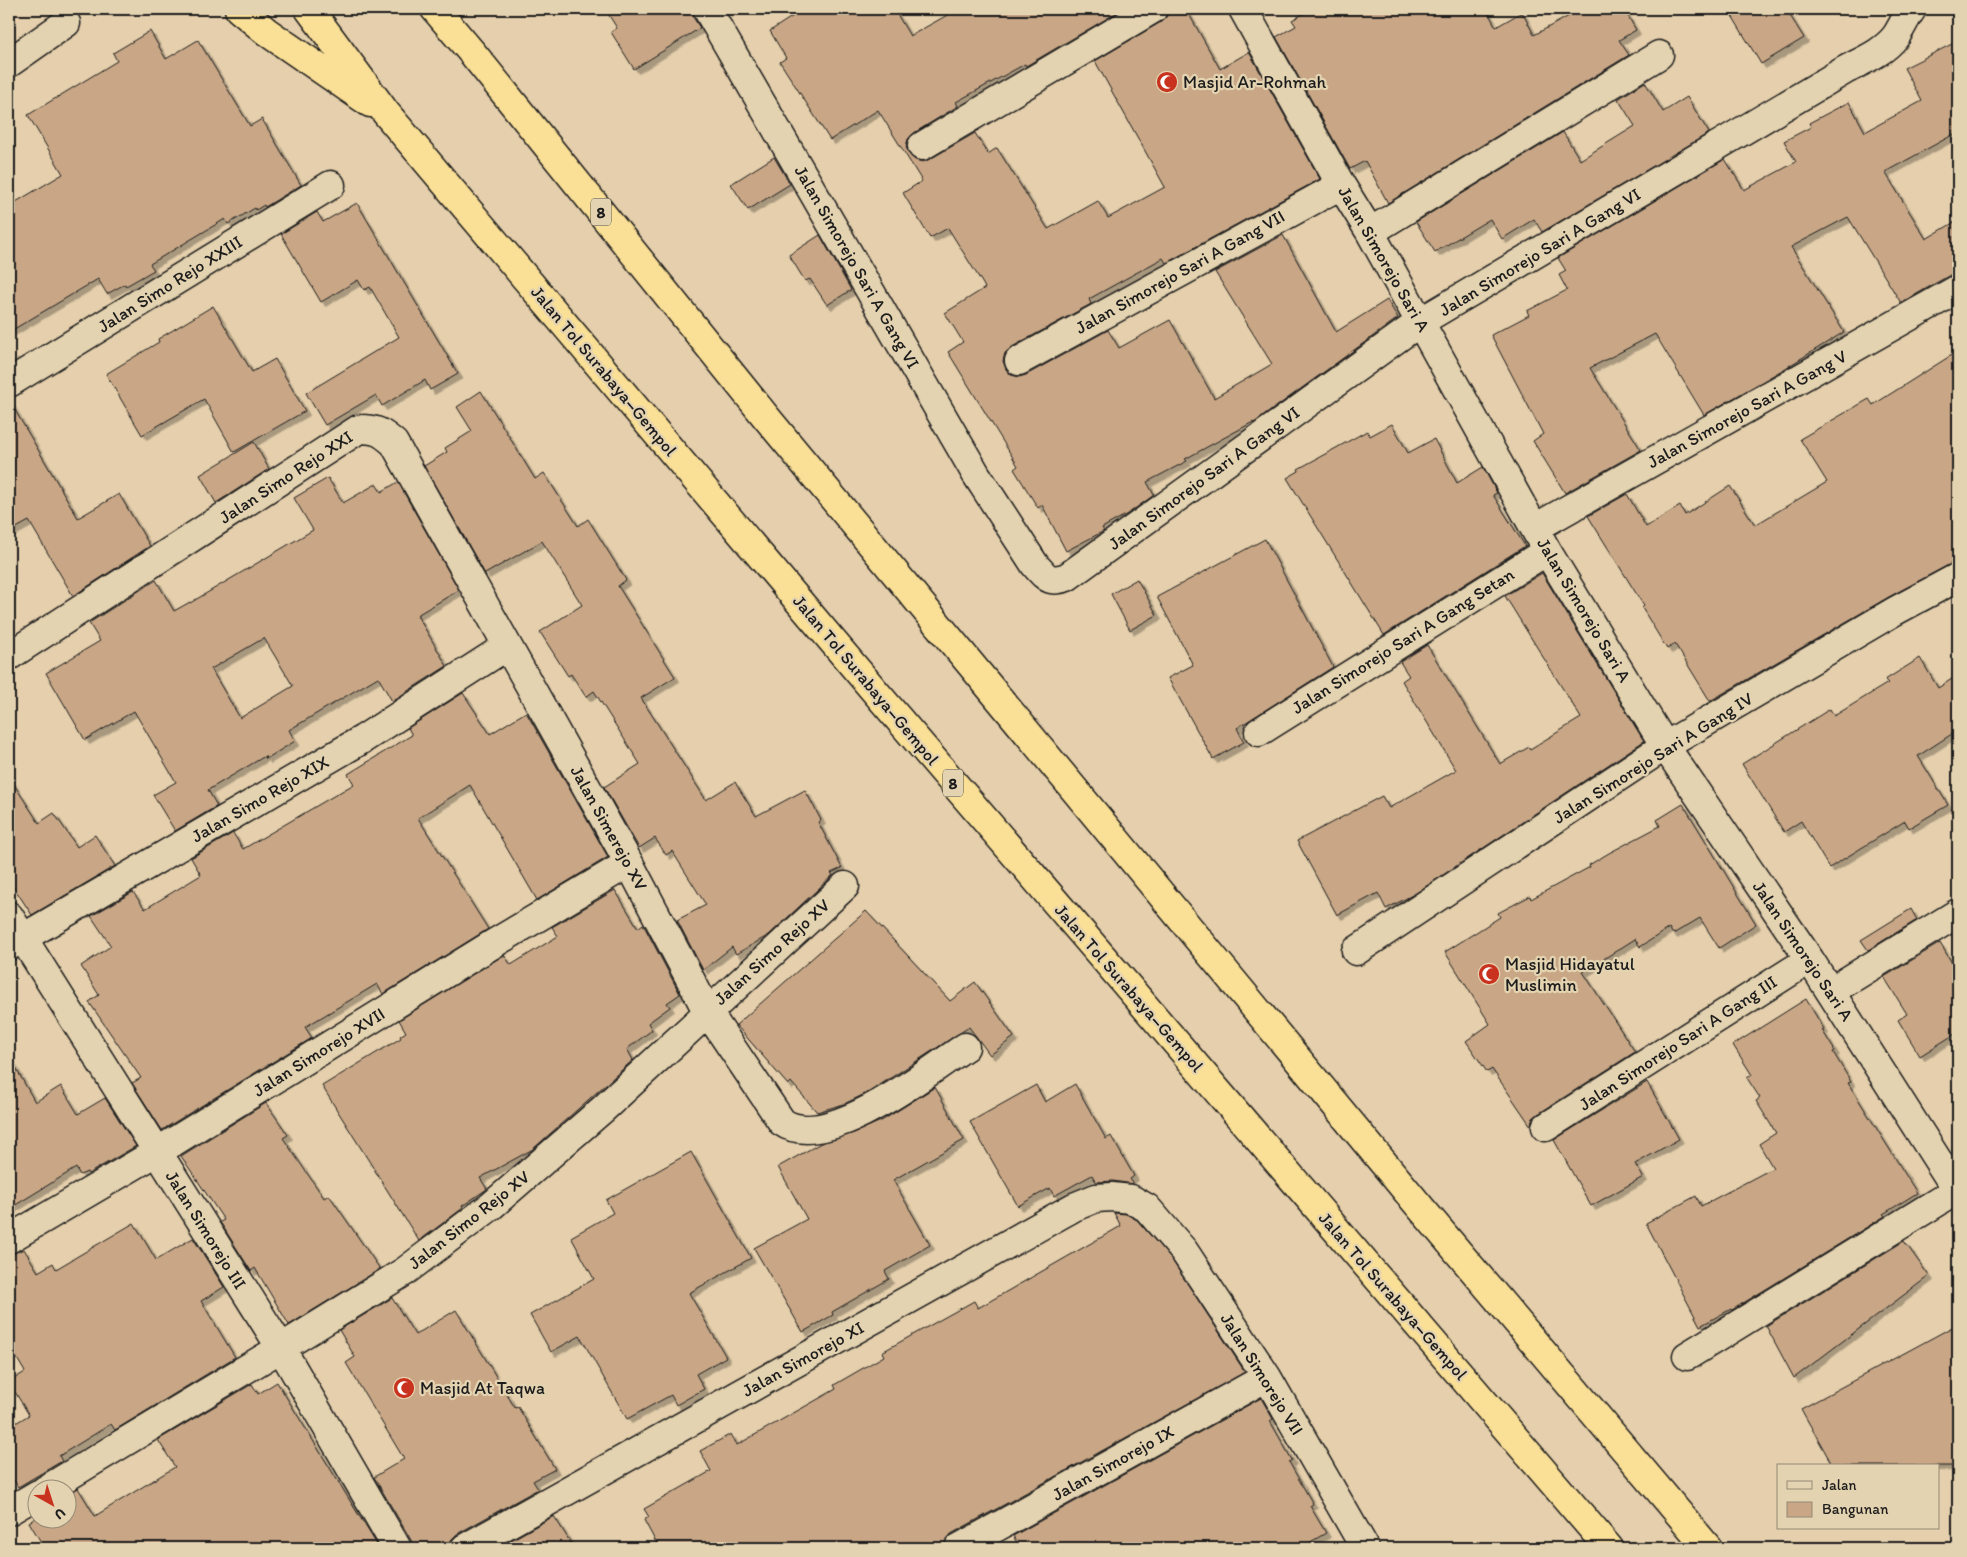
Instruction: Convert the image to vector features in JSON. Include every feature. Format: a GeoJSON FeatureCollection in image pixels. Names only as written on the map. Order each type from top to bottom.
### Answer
{"type":"FeatureCollection","features":[{"type":"Feature","properties":{"kind":"highway"},"geometry":{"type":"LineString","coordinates":[[239,9],[288,47],[386,114]]}},
{"type":"Feature","properties":{"kind":"highway","name":"Jalan Tol Surabaya–Gempol"},"geometry":{"type":"LineString","coordinates":[[309,9],[386,114],[886,704],[1609,1548]]}},
{"type":"Feature","properties":{"kind":"highway","name":"8"},"geometry":{"type":"LineString","coordinates":[[434,9],[486,70],[766,417],[1409,1194],[1708,1548]]}},
{"type":"Feature","properties":{"kind":"street","name":"Jalan Simorejo Sari A Gang VI"},"geometry":{"type":"LineString","coordinates":[[707,9],[976,474],[1036,564],[1046,577],[1056,581],[1067,577],[1420,322],[1871,57],[1884,48],[1895,36],[1912,9]]}},
{"type":"Feature","properties":{"kind":"street"},"geometry":{"type":"LineString","coordinates":[[922,146],[1153,9]]}},
{"type":"Feature","properties":{"kind":"street","name":"Jalan Simorejo Sari A"},"geometry":{"type":"LineString","coordinates":[[1243,9],[1341,185],[1370,232],[1541,540],[1666,746],[1831,992],[1958,1191]]}},
{"type":"Feature","properties":{"kind":"street"},"geometry":{"type":"LineString","coordinates":[[9,63],[66,23]]}},
{"type":"Feature","properties":{"kind":"street"},"geometry":{"type":"LineString","coordinates":[[1370,232],[1659,56]]}},
{"type":"Feature","properties":{"kind":"street","name":"Jalan Simo Rejo XXIII"},"geometry":{"type":"LineString","coordinates":[[9,383],[331,185]]}},
{"type":"Feature","properties":{"kind":"street","name":"Jalan Simorejo Sari A Gang VII"},"geometry":{"type":"LineString","coordinates":[[1019,361],[1341,185]]}},
{"type":"Feature","properties":{"kind":"street","name":"Jalan Simorejo Sari A Gang V"},"geometry":{"type":"LineString","coordinates":[[1541,540],[1958,289]]}},
{"type":"Feature","properties":{"kind":"street","name":"Jalan Simo Rejo XXI"},"geometry":{"type":"LineString","coordinates":[[9,656],[359,429],[373,429],[384,434],[394,443],[507,646]]}},
{"type":"Feature","properties":{"kind":"street","name":"Jalan Simorejo Sari A Gang Setan"},"geometry":{"type":"LineString","coordinates":[[1259,732],[1541,540]]}},
{"type":"Feature","properties":{"kind":"street","name":"Jalan Simorejo Sari A Gang IV"},"geometry":{"type":"LineString","coordinates":[[1356,951],[1666,746],[1895,611],[1958,577]]}},
{"type":"Feature","properties":{"kind":"street","name":"Jalan Simerejo XV"},"geometry":{"type":"LineString","coordinates":[[507,646],[629,862],[707,1011],[782,1122],[789,1127],[800,1128],[830,1126],[854,1117],[885,1101],[965,1047]]}},
{"type":"Feature","properties":{"kind":"street","name":"Jalan Simo Rejo XIX"},"geometry":{"type":"LineString","coordinates":[[13,933],[363,739],[507,646]]}},
{"type":"Feature","properties":{"kind":"street","name":"Jalan Simorejo XVII"},"geometry":{"type":"LineString","coordinates":[[9,1239],[157,1152],[629,862]]}},
{"type":"Feature","properties":{"kind":"street","name":"Jalan Simo Rejo XV"},"geometry":{"type":"LineString","coordinates":[[62,1480],[404,1272],[490,1207],[603,1109],[707,1011],[845,886]]}},
{"type":"Feature","properties":{"kind":"street"},"geometry":{"type":"LineString","coordinates":[[1831,992],[1958,913]]}},
{"type":"Feature","properties":{"kind":"street","name":"Jalan Simorejo III"},"geometry":{"type":"LineString","coordinates":[[13,933],[157,1152],[281,1348],[397,1548]]}},
{"type":"Feature","properties":{"kind":"street","name":"Jalan Simorejo Sari A Gang III"},"geometry":{"type":"LineString","coordinates":[[1546,1127],[1810,960]]}},
{"type":"Feature","properties":{"kind":"street"},"geometry":{"type":"LineString","coordinates":[[1687,1356],[1958,1191]]}},
{"type":"Feature","properties":{"kind":"street","name":"Jalan Simorejo XI"},"geometry":{"type":"LineString","coordinates":[[465,1548],[1074,1207],[1096,1198],[1112,1197],[1131,1199],[1146,1208]]}},
{"type":"Feature","properties":{"kind":"street","name":"Jalan Simorejo VII"},"geometry":{"type":"LineString","coordinates":[[1146,1208],[1184,1251],[1267,1377],[1365,1548]]}},
{"type":"Feature","properties":{"kind":"street","name":"Jalan Simorejo IX"},"geometry":{"type":"LineString","coordinates":[[959,1548],[1267,1377]]}},
{"type":"Feature","properties":{"kind":"street"},"geometry":{"type":"LineString","coordinates":[[9,1511],[28,1500]]}},
{"type":"Feature","properties":{"kind":"building"},"geometry":{"type":"Polygon","coordinates":[[[605,9],[691,9],[693,17],[700,28],[634,69],[611,32],[617,28],[605,9]]]}},
{"type":"Feature","properties":{"kind":"building"},"geometry":{"type":"Polygon","coordinates":[[[804,9],[894,9],[910,36],[958,9],[1123,9],[1026,66],[1025,64],[956,102],[958,106],[914,133],[908,139],[906,147],[909,154],[915,160],[923,162],[975,133],[988,154],[997,148],[1048,229],[1098,201],[1108,218],[1165,187],[1095,61],[1161,22],[1167,16],[1169,9],[1186,9],[1220,69],[1249,52],[1320,179],[1166,263],[1163,258],[1089,299],[1091,304],[1012,347],[1005,353],[1003,361],[1011,375],[1019,377],[1026,375],[1108,330],[1119,348],[1170,320],[1214,398],[1272,364],[1215,272],[1283,235],[1336,332],[1387,300],[1398,318],[1254,423],[1185,459],[1187,461],[1147,482],[1154,495],[1129,513],[1102,528],[1104,531],[1066,551],[1042,505],[1038,508],[1014,469],[1018,466],[948,352],[963,342],[945,313],[985,288],[983,284],[948,228],[930,238],[903,193],[922,181],[878,110],[830,140],[780,62],[786,58],[770,31],[804,9]]]}},
{"type":"Feature","properties":{"kind":"building"},"geometry":{"type":"Polygon","coordinates":[[[1312,9],[1486,9],[1496,27],[1522,12],[1534,35],[1582,9],[1624,9],[1636,30],[1619,40],[1629,55],[1388,203],[1365,161],[1350,169],[1276,37],[1296,26],[1292,20],[1312,9]]]}},
{"type":"Feature","properties":{"kind":"building"},"geometry":{"type":"Polygon","coordinates":[[[1728,9],[1786,9],[1804,38],[1761,64],[1728,9]]]}},
{"type":"Feature","properties":{"kind":"building"},"geometry":{"type":"Polygon","coordinates":[[[150,31],[166,59],[198,40],[250,126],[262,119],[301,185],[265,207],[264,205],[256,210],[255,208],[228,224],[225,219],[150,264],[154,270],[126,286],[125,284],[107,294],[98,279],[9,332],[9,206],[63,174],[28,115],[117,61],[113,53],[150,31]]]}},
{"type":"Feature","properties":{"kind":"building"},"geometry":{"type":"Polygon","coordinates":[[[1958,41],[1958,132],[1885,172],[1926,239],[1958,220],[1958,273],[1950,275],[1901,303],[1848,217],[1791,247],[1844,332],[1704,415],[1655,334],[1590,368],[1641,450],[1565,493],[1533,441],[1543,434],[1491,335],[1529,315],[1527,311],[1567,290],[1559,275],[1566,271],[1558,258],[1725,159],[1744,190],[1796,162],[1784,141],[1811,127],[1809,123],[1849,102],[1865,132],[1922,101],[1904,68],[1958,41]]]}},
{"type":"Feature","properties":{"kind":"building"},"geometry":{"type":"Polygon","coordinates":[[[1645,82],[1663,112],[1687,97],[1709,133],[1542,232],[1534,219],[1502,239],[1490,219],[1435,252],[1416,222],[1563,132],[1580,160],[1635,126],[1618,99],[1645,82]]]}},
{"type":"Feature","properties":{"kind":"building"},"geometry":{"type":"Polygon","coordinates":[[[774,157],[790,184],[748,210],[731,184],[774,157]]]}},
{"type":"Feature","properties":{"kind":"building"},"geometry":{"type":"Polygon","coordinates":[[[357,203],[458,374],[430,390],[425,380],[382,406],[376,395],[325,425],[306,393],[399,337],[370,287],[364,290],[358,280],[321,302],[281,234],[317,212],[323,222],[357,203]]]}},
{"type":"Feature","properties":{"kind":"building"},"geometry":{"type":"Polygon","coordinates":[[[820,235],[851,290],[827,305],[810,279],[805,281],[789,255],[820,235]]]}},
{"type":"Feature","properties":{"kind":"building"},"geometry":{"type":"Polygon","coordinates":[[[213,306],[252,372],[275,359],[305,411],[234,452],[204,399],[142,435],[106,374],[159,342],[158,339],[213,306]]]}},
{"type":"Feature","properties":{"kind":"building"},"geometry":{"type":"Polygon","coordinates":[[[1958,351],[1958,560],[1887,598],[1710,701],[1675,644],[1667,649],[1642,608],[1644,606],[1588,516],[1627,494],[1646,527],[1680,506],[1685,515],[1730,486],[1755,525],[1827,482],[1800,439],[1869,399],[1873,405],[1958,351]]]}},
{"type":"Feature","properties":{"kind":"building"},"geometry":{"type":"Polygon","coordinates":[[[481,391],[535,479],[544,473],[578,526],[588,519],[626,580],[618,586],[675,677],[641,698],[706,800],[735,782],[756,816],[805,790],[821,820],[818,822],[842,868],[831,873],[833,875],[769,935],[736,954],[732,947],[703,970],[677,920],[706,905],[672,851],[666,855],[655,838],[639,848],[604,787],[640,764],[594,691],[586,697],[571,674],[568,676],[540,632],[582,605],[542,541],[485,574],[424,466],[447,452],[445,448],[472,431],[457,407],[481,391]]]}},
{"type":"Feature","properties":{"kind":"building"},"geometry":{"type":"Polygon","coordinates":[[[9,400],[78,518],[119,494],[150,546],[73,596],[29,521],[9,532],[9,400]]]}},
{"type":"Feature","properties":{"kind":"building"},"geometry":{"type":"Polygon","coordinates":[[[1392,424],[1408,453],[1434,439],[1457,483],[1483,467],[1497,493],[1493,495],[1525,546],[1384,635],[1287,478],[1299,471],[1298,469],[1367,431],[1370,436],[1392,424]]]}},
{"type":"Feature","properties":{"kind":"building"},"geometry":{"type":"Polygon","coordinates":[[[254,442],[269,469],[216,503],[200,475],[254,442]]]}},
{"type":"Feature","properties":{"kind":"building"},"geometry":{"type":"Polygon","coordinates":[[[328,478],[343,503],[376,484],[381,492],[398,482],[459,590],[417,615],[447,666],[392,701],[378,677],[289,730],[295,741],[266,759],[265,756],[208,790],[217,806],[175,831],[153,795],[176,782],[134,711],[85,740],[46,673],[100,641],[89,623],[156,580],[174,611],[313,530],[294,498],[328,478]],[[264,638],[211,669],[240,718],[293,686],[264,638]]]}},
{"type":"Feature","properties":{"kind":"building"},"geometry":{"type":"Polygon","coordinates":[[[1265,539],[1333,667],[1237,728],[1244,742],[1213,759],[1168,678],[1193,665],[1157,597],[1265,539]]]}},
{"type":"Feature","properties":{"kind":"building"},"geometry":{"type":"Polygon","coordinates":[[[1542,573],[1644,741],[1416,893],[1386,909],[1378,893],[1337,915],[1297,841],[1382,796],[1389,808],[1456,770],[1402,681],[1409,676],[1400,662],[1427,645],[1500,764],[1529,747],[1530,749],[1581,718],[1505,596],[1542,573]]]}},
{"type":"Feature","properties":{"kind":"building"},"geometry":{"type":"Polygon","coordinates":[[[1137,579],[1157,615],[1130,630],[1111,594],[1137,579]]]}},
{"type":"Feature","properties":{"kind":"building"},"geometry":{"type":"Polygon","coordinates":[[[1920,658],[1938,688],[1958,675],[1958,730],[1918,756],[1948,805],[1909,828],[1905,821],[1829,868],[1801,821],[1784,832],[1742,764],[1830,709],[1834,716],[1888,683],[1885,680],[1920,658]]]}},
{"type":"Feature","properties":{"kind":"building"},"geometry":{"type":"Polygon","coordinates":[[[463,693],[490,734],[526,712],[608,857],[537,900],[470,785],[418,818],[488,929],[383,994],[377,984],[305,1027],[312,1038],[162,1130],[132,1083],[141,1078],[89,1002],[99,995],[81,966],[111,946],[91,916],[133,892],[145,909],[201,875],[191,858],[233,833],[243,849],[354,784],[348,774],[412,735],[408,728],[463,693]]]}},
{"type":"Feature","properties":{"kind":"building"},"geometry":{"type":"Polygon","coordinates":[[[9,777],[39,823],[54,813],[77,847],[95,835],[115,866],[32,915],[9,880],[9,777]]]}},
{"type":"Feature","properties":{"kind":"building"},"geometry":{"type":"Polygon","coordinates":[[[1683,804],[1756,924],[1719,948],[1700,918],[1673,934],[1669,928],[1640,947],[1635,939],[1583,972],[1635,1052],[1538,1114],[1532,1119],[1531,1126],[1492,1069],[1487,1072],[1466,1041],[1490,1024],[1445,952],[1500,917],[1498,913],[1530,896],[1531,899],[1590,867],[1589,865],[1609,853],[1660,826],[1657,820],[1683,804]]]}},
{"type":"Feature","properties":{"kind":"building"},"geometry":{"type":"Polygon","coordinates":[[[615,890],[638,928],[643,924],[680,994],[667,1003],[670,1007],[648,1023],[652,1030],[627,1049],[633,1060],[533,1149],[480,1178],[487,1189],[462,1206],[463,1208],[419,1241],[322,1086],[401,1038],[400,1036],[406,1032],[399,1020],[504,955],[511,965],[558,936],[552,927],[615,890]]]}},
{"type":"Feature","properties":{"kind":"building"},"geometry":{"type":"Polygon","coordinates":[[[1911,909],[1917,920],[1868,950],[1861,940],[1911,909]]]}},
{"type":"Feature","properties":{"kind":"building"},"geometry":{"type":"Polygon","coordinates":[[[866,911],[950,1001],[975,982],[1014,1037],[990,1055],[969,1027],[869,1092],[844,1104],[817,1112],[791,1082],[788,1085],[736,1025],[866,911]]]}},
{"type":"Feature","properties":{"kind":"building"},"geometry":{"type":"Polygon","coordinates":[[[1940,943],[1958,973],[1958,1032],[1920,1056],[1898,1020],[1907,1014],[1884,977],[1940,943]]]}},
{"type":"Feature","properties":{"kind":"building"},"geometry":{"type":"Polygon","coordinates":[[[1806,999],[1824,1029],[1822,1030],[1835,1051],[1833,1052],[1851,1082],[1848,1083],[1917,1193],[1883,1214],[1885,1216],[1732,1310],[1700,1326],[1646,1223],[1696,1196],[1701,1206],[1773,1168],[1759,1144],[1776,1133],[1756,1101],[1760,1098],[1747,1078],[1752,1075],[1733,1045],[1806,999]]]}},
{"type":"Feature","properties":{"kind":"building"},"geometry":{"type":"Polygon","coordinates":[[[9,1056],[35,1102],[61,1086],[78,1114],[105,1098],[136,1146],[88,1174],[87,1172],[80,1175],[76,1168],[9,1209],[9,1056]]]}},
{"type":"Feature","properties":{"kind":"building"},"geometry":{"type":"Polygon","coordinates":[[[1647,1082],[1679,1139],[1635,1164],[1643,1177],[1591,1206],[1554,1140],[1647,1082]]]}},
{"type":"Feature","properties":{"kind":"building"},"geometry":{"type":"Polygon","coordinates":[[[1075,1084],[1106,1139],[1111,1136],[1134,1176],[1130,1179],[1133,1184],[1113,1181],[1096,1182],[1092,1175],[1054,1196],[1050,1188],[1018,1206],[970,1122],[1036,1085],[1045,1102],[1075,1084]]]}},
{"type":"Feature","properties":{"kind":"building"},"geometry":{"type":"Polygon","coordinates":[[[935,1087],[964,1140],[893,1180],[930,1245],[885,1271],[889,1279],[832,1312],[833,1315],[803,1332],[754,1248],[807,1219],[778,1167],[821,1143],[854,1133],[883,1120],[935,1087]]]}},
{"type":"Feature","properties":{"kind":"building"},"geometry":{"type":"Polygon","coordinates":[[[266,1103],[288,1135],[283,1138],[324,1198],[329,1195],[380,1269],[289,1325],[255,1268],[251,1271],[220,1222],[224,1220],[181,1156],[266,1103]]]}},
{"type":"Feature","properties":{"kind":"building"},"geometry":{"type":"Polygon","coordinates":[[[691,1152],[751,1258],[689,1293],[726,1357],[696,1374],[704,1389],[676,1405],[671,1395],[627,1419],[580,1336],[551,1352],[530,1315],[594,1279],[571,1237],[613,1213],[606,1200],[691,1152]]]}},
{"type":"Feature","properties":{"kind":"building"},"geometry":{"type":"Polygon","coordinates":[[[1114,1213],[1126,1214],[1137,1220],[1172,1260],[1245,1372],[951,1534],[945,1543],[936,1548],[659,1548],[644,1520],[649,1517],[644,1509],[711,1471],[700,1451],[731,1434],[737,1445],[836,1389],[834,1385],[884,1356],[882,1352],[974,1301],[978,1308],[1121,1226],[1114,1213]]]}},
{"type":"Feature","properties":{"kind":"building"},"geometry":{"type":"Polygon","coordinates":[[[134,1223],[156,1260],[193,1238],[224,1287],[201,1301],[235,1357],[115,1430],[111,1424],[59,1456],[62,1461],[18,1487],[9,1472],[9,1427],[29,1415],[9,1382],[25,1372],[9,1345],[9,1255],[24,1249],[38,1272],[53,1263],[56,1269],[134,1223]]]}},
{"type":"Feature","properties":{"kind":"building"},"geometry":{"type":"Polygon","coordinates":[[[1904,1241],[1929,1276],[1794,1378],[1766,1326],[1904,1241]]]}},
{"type":"Feature","properties":{"kind":"building"},"geometry":{"type":"Polygon","coordinates":[[[392,1298],[415,1335],[456,1310],[515,1408],[518,1407],[555,1469],[533,1481],[538,1489],[457,1534],[451,1540],[449,1548],[413,1548],[411,1540],[374,1477],[404,1459],[346,1363],[355,1357],[339,1330],[392,1298]]]}},
{"type":"Feature","properties":{"kind":"building"},"geometry":{"type":"Polygon","coordinates":[[[1958,1324],[1958,1466],[1940,1466],[1940,1464],[1832,1464],[1801,1409],[1958,1324]]]}},
{"type":"Feature","properties":{"kind":"building"},"geometry":{"type":"Polygon","coordinates":[[[277,1382],[379,1548],[42,1548],[44,1547],[34,1530],[78,1530],[78,1488],[95,1516],[175,1467],[158,1440],[252,1384],[258,1394],[277,1382]]]}},
{"type":"Feature","properties":{"kind":"building"},"geometry":{"type":"Polygon","coordinates":[[[1261,1398],[1273,1419],[1270,1421],[1292,1460],[1289,1462],[1313,1504],[1310,1506],[1326,1533],[1300,1548],[1020,1548],[1013,1536],[1261,1398]]]}},
{"type":"Feature","properties":{"kind":"building"},"geometry":{"type":"Polygon","coordinates":[[[554,1516],[574,1548],[497,1548],[554,1516]]]}},
{"type":"Feature","properties":{"kind":"place","name":"Masjid Ar-Rohmah"},"geometry":{"type":"Point","coordinates":[1167,82]}},
{"type":"Feature","properties":{"kind":"place","name":"Masjid Hidayatul Muslimin"},"geometry":{"type":"Point","coordinates":[1489,974]}},
{"type":"Feature","properties":{"kind":"place","name":"Masjid At Taqwa"},"geometry":{"type":"Point","coordinates":[404,1388]}}]}
